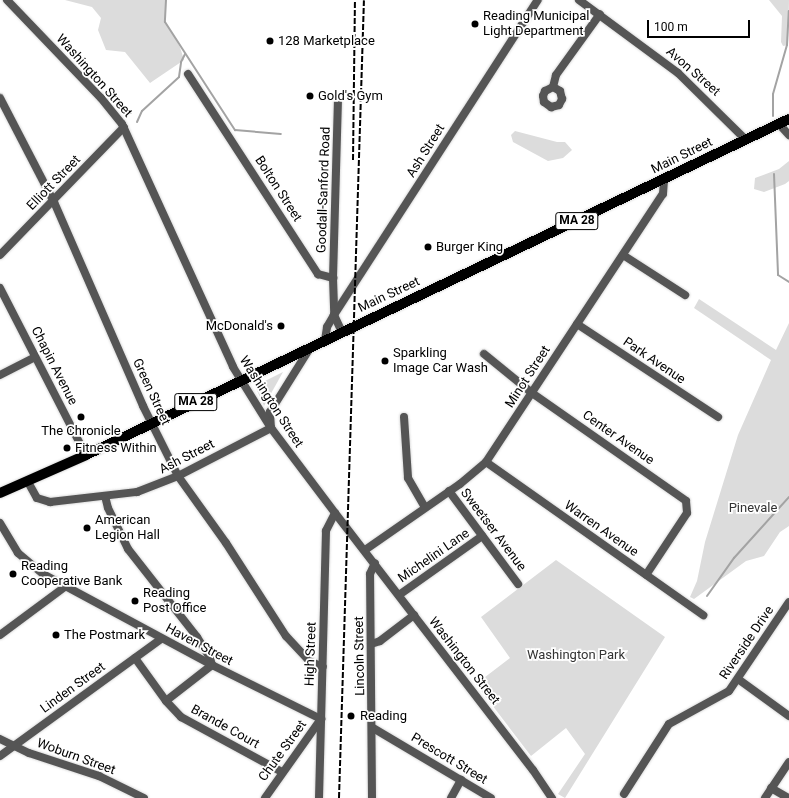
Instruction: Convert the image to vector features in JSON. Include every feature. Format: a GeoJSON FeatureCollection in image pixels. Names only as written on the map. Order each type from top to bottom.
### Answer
{"type":"FeatureCollection","features":[{"type":"Feature","properties":{"kind":"main road","name":"Main Street"},"geometry":{"type":"LineString","coordinates":[[0,493],[28,482],[152,424],[240,380],[789,119]]}},
{"type":"Feature","properties":{"kind":"street","name":"Washington Street"},"geometry":{"type":"LineString","coordinates":[[7,0],[106,103],[124,127],[240,380],[271,428],[533,770],[552,798]]}},
{"type":"Feature","properties":{"kind":"street","name":"Ash Street"},"geometry":{"type":"LineString","coordinates":[[325,340],[327,327],[334,315],[538,0]]}},
{"type":"Feature","properties":{"kind":"street","name":"Avon Street"},"geometry":{"type":"LineString","coordinates":[[579,0],[678,73],[746,140]]}},
{"type":"Feature","properties":{"kind":"street"},"geometry":{"type":"LineString","coordinates":[[553,87],[563,64],[586,37],[600,14]]}},
{"type":"Feature","properties":{"kind":"street","name":"Bolton Street"},"geometry":{"type":"LineString","coordinates":[[188,74],[318,274],[333,278]]}},
{"type":"Feature","properties":{"kind":"street","name":"Green Street"},"geometry":{"type":"LineString","coordinates":[[0,98],[54,202],[152,424],[178,476],[223,538],[286,636],[309,662],[323,667]]}},
{"type":"Feature","properties":{"kind":"street","name":"Goodall-Sanford Road"},"geometry":{"type":"LineString","coordinates":[[333,278],[338,102]]}},
{"type":"Feature","properties":{"kind":"street"},"geometry":{"type":"LineString","coordinates":[[779,124],[789,135]]}},
{"type":"Feature","properties":{"kind":"street","name":"Elliott Street"},"geometry":{"type":"LineString","coordinates":[[0,255],[54,202],[124,127]]}},
{"type":"Feature","properties":{"kind":"street","name":"Minot Street"},"geometry":{"type":"LineString","coordinates":[[365,550],[448,492],[486,462],[663,194],[664,179]]}},
{"type":"Feature","properties":{"kind":"street"},"geometry":{"type":"LineString","coordinates":[[623,255],[685,294]]}},
{"type":"Feature","properties":{"kind":"street"},"geometry":{"type":"LineString","coordinates":[[333,278],[334,315],[342,332]]}},
{"type":"Feature","properties":{"kind":"street","name":"Chapin Avenue"},"geometry":{"type":"LineString","coordinates":[[0,288],[86,455]]}},
{"type":"Feature","properties":{"kind":"street","name":"Park Avenue"},"geometry":{"type":"LineString","coordinates":[[577,324],[718,417]]}},
{"type":"Feature","properties":{"kind":"street"},"geometry":{"type":"LineString","coordinates":[[271,428],[270,412],[310,347]]}},
{"type":"Feature","properties":{"kind":"street","name":"Center Avenue"},"geometry":{"type":"LineString","coordinates":[[484,354],[532,393],[684,499],[688,506],[687,513],[646,575]]}},
{"type":"Feature","properties":{"kind":"street"},"geometry":{"type":"LineString","coordinates":[[0,375],[35,357]]}},
{"type":"Feature","properties":{"kind":"street"},"geometry":{"type":"LineString","coordinates":[[404,417],[408,478],[426,508]]}},
{"type":"Feature","properties":{"kind":"street","name":"Ash Street"},"geometry":{"type":"LineString","coordinates":[[28,482],[37,498],[47,502],[145,490],[178,476],[271,428]]}},
{"type":"Feature","properties":{"kind":"street","name":"Warren Avenue"},"geometry":{"type":"LineString","coordinates":[[486,462],[703,615]]}},
{"type":"Feature","properties":{"kind":"street","name":"Sweetser Avenue"},"geometry":{"type":"LineString","coordinates":[[448,492],[518,584]]}},
{"type":"Feature","properties":{"kind":"street"},"geometry":{"type":"LineString","coordinates":[[105,496],[108,508],[128,549],[201,642],[212,665],[166,701]]}},
{"type":"Feature","properties":{"kind":"street","name":"High Street"},"geometry":{"type":"LineString","coordinates":[[319,798],[326,531],[335,512]]}},
{"type":"Feature","properties":{"kind":"street","name":"Haven Street"},"geometry":{"type":"LineString","coordinates":[[0,523],[22,556],[38,570],[161,639],[321,719]]}},
{"type":"Feature","properties":{"kind":"street","name":"Michelini Lane"},"geometry":{"type":"LineString","coordinates":[[399,595],[482,536]]}},
{"type":"Feature","properties":{"kind":"street","name":"Lincoln Street"},"geometry":{"type":"LineString","coordinates":[[372,798],[373,728],[370,574],[375,564]]}},
{"type":"Feature","properties":{"kind":"street"},"geometry":{"type":"LineString","coordinates":[[0,635],[66,586]]}},
{"type":"Feature","properties":{"kind":"street","name":"Riverside Drive"},"geometry":{"type":"LineString","coordinates":[[624,794],[667,726],[683,714],[724,696],[738,679],[789,602]]}},
{"type":"Feature","properties":{"kind":"street"},"geometry":{"type":"LineString","coordinates":[[371,644],[380,641],[414,615]]}},
{"type":"Feature","properties":{"kind":"street","name":"Linden Street"},"geometry":{"type":"LineString","coordinates":[[0,756],[161,639]]}},
{"type":"Feature","properties":{"kind":"street","name":"Brande Court"},"geometry":{"type":"LineString","coordinates":[[135,658],[166,701],[190,722],[282,772]]}},
{"type":"Feature","properties":{"kind":"street"},"geometry":{"type":"LineString","coordinates":[[738,679],[789,716]]}},
{"type":"Feature","properties":{"kind":"street","name":"Chute Street"},"geometry":{"type":"LineString","coordinates":[[265,798],[321,719]]}},
{"type":"Feature","properties":{"kind":"street","name":"Prescott Street"},"geometry":{"type":"LineString","coordinates":[[373,728],[491,798]]}},
{"type":"Feature","properties":{"kind":"street","name":"Woburn Street"},"geometry":{"type":"LineString","coordinates":[[0,739],[14,746],[99,776],[144,798]]}},
{"type":"Feature","properties":{"kind":"street"},"geometry":{"type":"LineString","coordinates":[[765,798],[789,762]]}},
{"type":"Feature","properties":{"kind":"street"},"geometry":{"type":"LineString","coordinates":[[451,798],[461,780]]}},
{"type":"Feature","properties":{"kind":"street"},"geometry":{"type":"LineString","coordinates":[[771,788],[788,798]]}},
{"type":"Feature","properties":{"kind":"green space"},"geometry":{"type":"Polygon","coordinates":[[[65,0],[166,0],[165,21],[180,47],[184,60],[150,83],[125,52],[106,50],[98,30],[101,18],[92,7],[65,0]]]}},
{"type":"Feature","properties":{"kind":"green space"},"geometry":{"type":"Polygon","coordinates":[[[769,0],[789,0],[788,45],[783,46],[781,42],[782,16],[769,0]]]}},
{"type":"Feature","properties":{"kind":"green space"},"geometry":{"type":"Polygon","coordinates":[[[515,131],[557,142],[565,142],[572,150],[563,158],[548,161],[513,142],[511,135],[515,131]]]}},
{"type":"Feature","properties":{"kind":"green space"},"geometry":{"type":"Polygon","coordinates":[[[789,161],[789,181],[764,192],[754,189],[755,178],[779,169],[789,161]]]}},
{"type":"Feature","properties":{"kind":"green space","name":"Pinevale"},"geometry":{"type":"Polygon","coordinates":[[[699,299],[776,350],[789,323],[789,526],[780,532],[764,556],[746,561],[694,599],[690,597],[697,581],[705,542],[738,435],[771,360],[694,308],[699,299]]]}},
{"type":"Feature","properties":{"kind":"green space"},"geometry":{"type":"Polygon","coordinates":[[[283,372],[264,406],[255,386],[283,372]]]}},
{"type":"Feature","properties":{"kind":"green space","name":"Washington Park"},"geometry":{"type":"Polygon","coordinates":[[[556,560],[665,637],[565,798],[558,794],[585,754],[566,728],[531,756],[476,684],[510,658],[481,617],[556,560]]]}},
{"type":"Feature","properties":{"kind":"waterway"},"geometry":{"type":"LineString","coordinates":[[166,0],[165,22],[235,130],[281,134]]}},
{"type":"Feature","properties":{"kind":"waterway"},"geometry":{"type":"LineString","coordinates":[[773,116],[773,94],[787,45],[789,11]]}},
{"type":"Feature","properties":{"kind":"waterway"},"geometry":{"type":"LineString","coordinates":[[137,122],[142,111],[179,77],[181,62],[185,54]]}},
{"type":"Feature","properties":{"kind":"waterway"},"geometry":{"type":"LineString","coordinates":[[774,174],[778,275],[789,282]]}},
{"type":"Feature","properties":{"kind":"waterway"},"geometry":{"type":"LineString","coordinates":[[707,596],[734,558],[789,497]]}},
{"type":"Feature","properties":{"kind":"railway"},"geometry":{"type":"LineString","coordinates":[[353,160],[355,0]]}},
{"type":"Feature","properties":{"kind":"railway"},"geometry":{"type":"LineString","coordinates":[[339,798],[364,0]]}},
{"type":"Feature","properties":{"kind":"place","name":"Reading Municipal Light Department"},"geometry":{"type":"Point","coordinates":[475,24]}},
{"type":"Feature","properties":{"kind":"place","name":"128 Marketplace"},"geometry":{"type":"Point","coordinates":[270,41]}},
{"type":"Feature","properties":{"kind":"place","name":"Gold's Gym"},"geometry":{"type":"Point","coordinates":[310,96]}},
{"type":"Feature","properties":{"kind":"place","name":"Burger King"},"geometry":{"type":"Point","coordinates":[428,247]}},
{"type":"Feature","properties":{"kind":"place","name":"McDonald's"},"geometry":{"type":"Point","coordinates":[281,326]}},
{"type":"Feature","properties":{"kind":"place","name":"Sparkling Image Car Wash"},"geometry":{"type":"Point","coordinates":[385,361]}},
{"type":"Feature","properties":{"kind":"place","name":"The Chronicle"},"geometry":{"type":"Point","coordinates":[81,417]}},
{"type":"Feature","properties":{"kind":"place","name":"Fitness Within"},"geometry":{"type":"Point","coordinates":[67,448]}},
{"type":"Feature","properties":{"kind":"place","name":"American Legion Hall"},"geometry":{"type":"Point","coordinates":[87,528]}},
{"type":"Feature","properties":{"kind":"place","name":"Reading Cooperative Bank"},"geometry":{"type":"Point","coordinates":[13,574]}},
{"type":"Feature","properties":{"kind":"place","name":"Reading Post Office"},"geometry":{"type":"Point","coordinates":[135,601]}},
{"type":"Feature","properties":{"kind":"place","name":"The Postmark"},"geometry":{"type":"Point","coordinates":[56,635]}},
{"type":"Feature","properties":{"kind":"place","name":"Reading"},"geometry":{"type":"Point","coordinates":[351,716]}}]}
